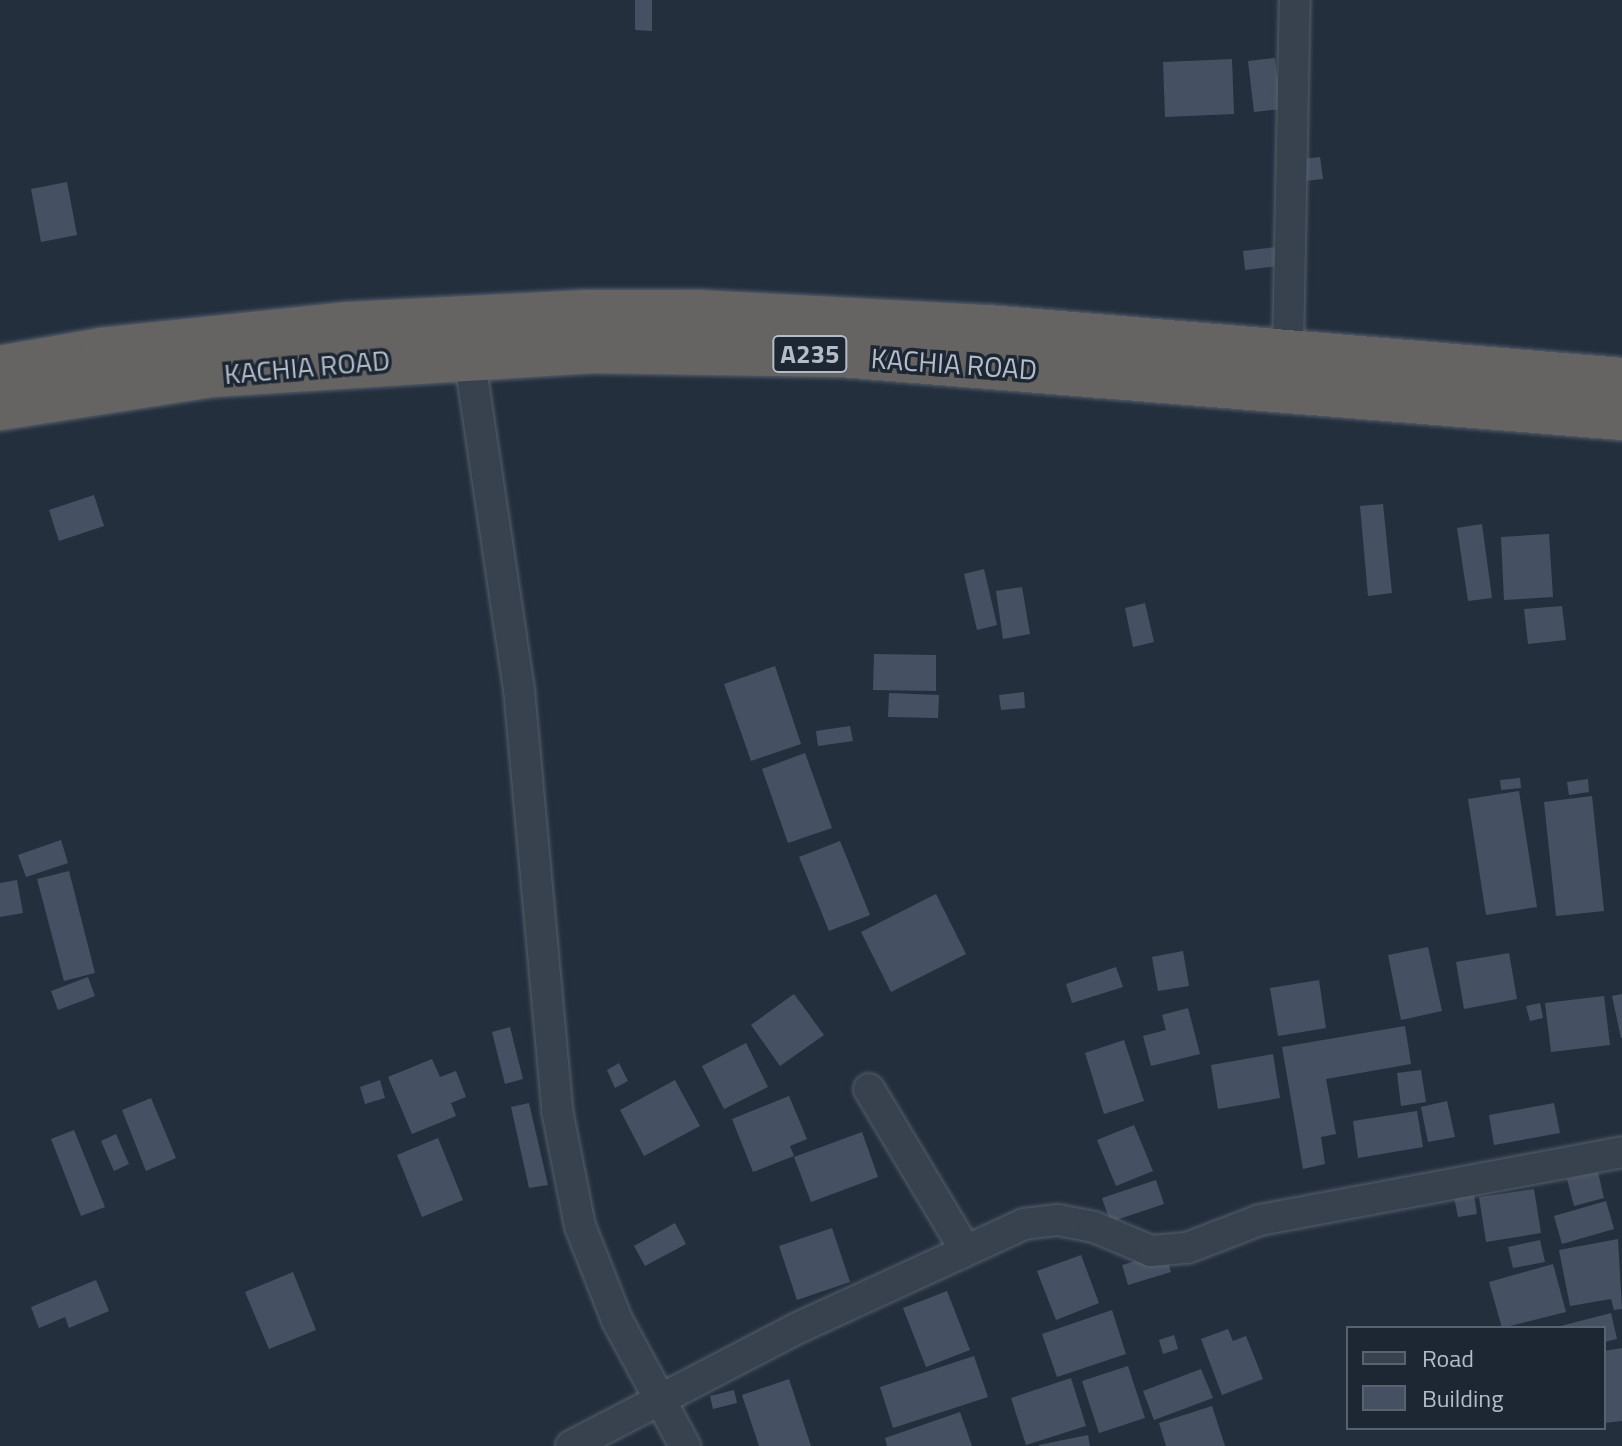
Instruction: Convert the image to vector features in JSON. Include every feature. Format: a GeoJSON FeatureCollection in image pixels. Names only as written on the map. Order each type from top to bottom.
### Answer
{"type":"FeatureCollection","features":[{"type":"Feature","properties":{"kind":"highway","name":"KACHIA ROAD"},"geometry":{"type":"LineString","coordinates":[[0,368],[235,334],[584,312],[869,320],[1288,350],[1425,383],[1622,418]]}},
{"type":"Feature","properties":{"kind":"highway","name":"KACHIA ROAD"},"geometry":{"type":"LineString","coordinates":[[0,408],[211,375],[469,355],[589,351],[841,355],[1425,383],[1622,380]]}},
{"type":"Feature","properties":{"kind":"street"},"geometry":{"type":"LineString","coordinates":[[1288,350],[1295,0]]}},
{"type":"Feature","properties":{"kind":"street"},"geometry":{"type":"LineString","coordinates":[[469,355],[519,689],[557,1110],[580,1226],[617,1320],[685,1446]]}},
{"type":"Feature","properties":{"kind":"street"},"geometry":{"type":"LineString","coordinates":[[869,1089],[964,1248]]}},
{"type":"Feature","properties":{"kind":"street"},"geometry":{"type":"LineString","coordinates":[[571,1446],[660,1404],[964,1248],[1024,1224],[1058,1220],[1094,1227],[1151,1251],[1187,1248],[1260,1220],[1622,1152]]}},
{"type":"Feature","properties":{"kind":"building"},"geometry":{"type":"Polygon","coordinates":[[[635,0],[652,0],[652,31],[635,30],[635,0]]]}},
{"type":"Feature","properties":{"kind":"building"},"geometry":{"type":"Polygon","coordinates":[[[1275,58],[1281,109],[1254,112],[1248,61],[1275,58]]]}},
{"type":"Feature","properties":{"kind":"building"},"geometry":{"type":"Polygon","coordinates":[[[1232,59],[1234,114],[1165,117],[1163,62],[1232,59]]]}},
{"type":"Feature","properties":{"kind":"building"},"geometry":{"type":"Polygon","coordinates":[[[1320,157],[1323,179],[1305,181],[1303,159],[1320,157]]]}},
{"type":"Feature","properties":{"kind":"building"},"geometry":{"type":"Polygon","coordinates":[[[67,182],[77,235],[41,242],[31,189],[67,182]]]}},
{"type":"Feature","properties":{"kind":"building"},"geometry":{"type":"Polygon","coordinates":[[[1276,247],[1278,266],[1245,270],[1243,251],[1276,247]]]}},
{"type":"Feature","properties":{"kind":"building"},"geometry":{"type":"Polygon","coordinates":[[[94,495],[104,526],[59,541],[49,510],[94,495]]]}},
{"type":"Feature","properties":{"kind":"building"},"geometry":{"type":"Polygon","coordinates":[[[1383,504],[1392,593],[1368,596],[1360,506],[1383,504]]]}},
{"type":"Feature","properties":{"kind":"building"},"geometry":{"type":"Polygon","coordinates":[[[1482,524],[1492,598],[1468,601],[1457,528],[1482,524]]]}},
{"type":"Feature","properties":{"kind":"building"},"geometry":{"type":"Polygon","coordinates":[[[1549,534],[1553,597],[1504,600],[1501,537],[1549,534]]]}},
{"type":"Feature","properties":{"kind":"building"},"geometry":{"type":"Polygon","coordinates":[[[984,569],[997,625],[977,630],[964,574],[984,569]]]}},
{"type":"Feature","properties":{"kind":"building"},"geometry":{"type":"Polygon","coordinates":[[[1022,587],[1030,634],[1003,639],[996,591],[1022,587]]]}},
{"type":"Feature","properties":{"kind":"building"},"geometry":{"type":"Polygon","coordinates":[[[1145,603],[1154,642],[1133,647],[1125,608],[1145,603]]]}},
{"type":"Feature","properties":{"kind":"building"},"geometry":{"type":"Polygon","coordinates":[[[1562,606],[1566,640],[1528,644],[1524,609],[1562,606]]]}},
{"type":"Feature","properties":{"kind":"building"},"geometry":{"type":"Polygon","coordinates":[[[874,654],[936,655],[936,691],[873,690],[874,654]]]}},
{"type":"Feature","properties":{"kind":"building"},"geometry":{"type":"Polygon","coordinates":[[[775,666],[801,744],[751,761],[724,684],[775,666]]]}},
{"type":"Feature","properties":{"kind":"building"},"geometry":{"type":"Polygon","coordinates":[[[1024,692],[1025,708],[1001,710],[999,695],[1024,692]]]}},
{"type":"Feature","properties":{"kind":"building"},"geometry":{"type":"Polygon","coordinates":[[[889,693],[939,695],[938,718],[888,717],[889,693]]]}},
{"type":"Feature","properties":{"kind":"building"},"geometry":{"type":"Polygon","coordinates":[[[850,726],[853,741],[818,746],[816,731],[850,726]]]}},
{"type":"Feature","properties":{"kind":"building"},"geometry":{"type":"Polygon","coordinates":[[[805,753],[832,828],[788,843],[762,769],[805,753]]]}},
{"type":"Feature","properties":{"kind":"building"},"geometry":{"type":"Polygon","coordinates":[[[1520,778],[1521,788],[1501,790],[1500,780],[1520,778]]]}},
{"type":"Feature","properties":{"kind":"building"},"geometry":{"type":"Polygon","coordinates":[[[1588,779],[1589,792],[1569,795],[1567,782],[1588,779]]]}},
{"type":"Feature","properties":{"kind":"building"},"geometry":{"type":"Polygon","coordinates":[[[1519,791],[1537,907],[1486,915],[1468,799],[1519,791]]]}},
{"type":"Feature","properties":{"kind":"building"},"geometry":{"type":"Polygon","coordinates":[[[1592,796],[1604,911],[1556,916],[1544,802],[1592,796]]]}},
{"type":"Feature","properties":{"kind":"building"},"geometry":{"type":"Polygon","coordinates":[[[61,840],[68,863],[26,877],[18,855],[61,840]]]}},
{"type":"Feature","properties":{"kind":"building"},"geometry":{"type":"Polygon","coordinates":[[[840,841],[870,915],[829,931],[799,857],[840,841]]]}},
{"type":"Feature","properties":{"kind":"building"},"geometry":{"type":"Polygon","coordinates":[[[69,871],[95,973],[64,981],[37,879],[69,871]]]}},
{"type":"Feature","properties":{"kind":"building"},"geometry":{"type":"Polygon","coordinates":[[[17,880],[23,913],[0,917],[0,883],[17,880]]]}},
{"type":"Feature","properties":{"kind":"building"},"geometry":{"type":"Polygon","coordinates":[[[936,894],[966,954],[891,992],[861,932],[936,894]]]}},
{"type":"Feature","properties":{"kind":"building"},"geometry":{"type":"Polygon","coordinates":[[[1428,947],[1442,1011],[1401,1020],[1388,955],[1428,947]]]}},
{"type":"Feature","properties":{"kind":"building"},"geometry":{"type":"Polygon","coordinates":[[[1183,951],[1189,986],[1158,991],[1152,957],[1183,951]]]}},
{"type":"Feature","properties":{"kind":"building"},"geometry":{"type":"Polygon","coordinates":[[[1509,953],[1517,999],[1464,1009],[1456,962],[1509,953]]]}},
{"type":"Feature","properties":{"kind":"building"},"geometry":{"type":"Polygon","coordinates":[[[1116,967],[1123,987],[1072,1003],[1066,984],[1116,967]]]}},
{"type":"Feature","properties":{"kind":"building"},"geometry":{"type":"Polygon","coordinates":[[[88,977],[95,996],[58,1010],[51,991],[88,977]]]}},
{"type":"Feature","properties":{"kind":"building"},"geometry":{"type":"Polygon","coordinates":[[[1319,980],[1326,1028],[1278,1036],[1270,988],[1319,980]]]}},
{"type":"Feature","properties":{"kind":"building"},"geometry":{"type":"Polygon","coordinates":[[[794,994],[824,1035],[780,1066],[751,1025],[794,994]]]}},
{"type":"Feature","properties":{"kind":"building"},"geometry":{"type":"Polygon","coordinates":[[[1622,994],[1622,1038],[1621,1038],[1612,996],[1622,994]]]}},
{"type":"Feature","properties":{"kind":"building"},"geometry":{"type":"Polygon","coordinates":[[[1604,996],[1610,1045],[1551,1052],[1545,1003],[1604,996]]]}},
{"type":"Feature","properties":{"kind":"building"},"geometry":{"type":"Polygon","coordinates":[[[1540,1003],[1543,1018],[1530,1021],[1526,1006],[1540,1003]]]}},
{"type":"Feature","properties":{"kind":"building"},"geometry":{"type":"Polygon","coordinates":[[[1188,1008],[1200,1054],[1151,1066],[1143,1036],[1166,1030],[1162,1015],[1188,1008]]]}},
{"type":"Feature","properties":{"kind":"building"},"geometry":{"type":"Polygon","coordinates":[[[1405,1026],[1411,1064],[1326,1079],[1336,1134],[1321,1137],[1325,1164],[1303,1169],[1282,1047],[1405,1026]]]}},
{"type":"Feature","properties":{"kind":"building"},"geometry":{"type":"Polygon","coordinates":[[[510,1027],[523,1079],[505,1084],[492,1032],[510,1027]]]}},
{"type":"Feature","properties":{"kind":"building"},"geometry":{"type":"Polygon","coordinates":[[[1124,1040],[1144,1101],[1104,1114],[1085,1053],[1124,1040]]]}},
{"type":"Feature","properties":{"kind":"building"},"geometry":{"type":"Polygon","coordinates":[[[746,1043],[768,1087],[724,1109],[702,1066],[746,1043]]]}},
{"type":"Feature","properties":{"kind":"building"},"geometry":{"type":"Polygon","coordinates":[[[1273,1054],[1280,1098],[1218,1109],[1211,1065],[1273,1054]]]}},
{"type":"Feature","properties":{"kind":"building"},"geometry":{"type":"Polygon","coordinates":[[[432,1059],[440,1077],[456,1071],[466,1097],[451,1103],[456,1116],[412,1134],[388,1077],[432,1059]]]}},
{"type":"Feature","properties":{"kind":"building"},"geometry":{"type":"Polygon","coordinates":[[[619,1063],[628,1081],[615,1088],[607,1070],[619,1063]]]}},
{"type":"Feature","properties":{"kind":"building"},"geometry":{"type":"Polygon","coordinates":[[[1421,1070],[1426,1102],[1401,1106],[1397,1073],[1421,1070]]]}},
{"type":"Feature","properties":{"kind":"building"},"geometry":{"type":"Polygon","coordinates":[[[380,1080],[385,1098],[365,1104],[360,1087],[380,1080]]]}},
{"type":"Feature","properties":{"kind":"building"},"geometry":{"type":"Polygon","coordinates":[[[675,1080],[700,1126],[644,1156],[620,1110],[675,1080]]]}},
{"type":"Feature","properties":{"kind":"building"},"geometry":{"type":"Polygon","coordinates":[[[789,1096],[807,1139],[790,1146],[794,1156],[753,1172],[732,1119],[789,1096]]]}},
{"type":"Feature","properties":{"kind":"building"},"geometry":{"type":"Polygon","coordinates":[[[151,1098],[176,1158],[146,1171],[122,1110],[151,1098]]]}},
{"type":"Feature","properties":{"kind":"building"},"geometry":{"type":"Polygon","coordinates":[[[1447,1101],[1455,1137],[1428,1142],[1421,1107],[1447,1101]]]}},
{"type":"Feature","properties":{"kind":"building"},"geometry":{"type":"Polygon","coordinates":[[[529,1103],[548,1185],[529,1188],[511,1107],[529,1103]]]}},
{"type":"Feature","properties":{"kind":"building"},"geometry":{"type":"Polygon","coordinates":[[[1554,1103],[1560,1133],[1494,1145],[1489,1115],[1554,1103]]]}},
{"type":"Feature","properties":{"kind":"building"},"geometry":{"type":"Polygon","coordinates":[[[1417,1111],[1423,1147],[1358,1158],[1353,1121],[1417,1111]]]}},
{"type":"Feature","properties":{"kind":"building"},"geometry":{"type":"Polygon","coordinates":[[[1134,1125],[1153,1171],[1116,1186],[1097,1140],[1134,1125]]]}},
{"type":"Feature","properties":{"kind":"building"},"geometry":{"type":"Polygon","coordinates":[[[74,1130],[105,1207],[81,1216],[51,1139],[74,1130]]]}},
{"type":"Feature","properties":{"kind":"building"},"geometry":{"type":"Polygon","coordinates":[[[862,1132],[878,1177],[811,1202],[794,1157],[862,1132]]]}},
{"type":"Feature","properties":{"kind":"building"},"geometry":{"type":"Polygon","coordinates":[[[116,1134],[129,1164],[114,1171],[101,1141],[116,1134]]]}},
{"type":"Feature","properties":{"kind":"building"},"geometry":{"type":"Polygon","coordinates":[[[438,1138],[463,1200],[422,1217],[397,1155],[438,1138]]]}},
{"type":"Feature","properties":{"kind":"building"},"geometry":{"type":"Polygon","coordinates":[[[1598,1172],[1604,1198],[1574,1206],[1567,1179],[1598,1172]]]}},
{"type":"Feature","properties":{"kind":"building"},"geometry":{"type":"Polygon","coordinates":[[[1156,1180],[1164,1204],[1110,1222],[1102,1198],[1156,1180]]]}},
{"type":"Feature","properties":{"kind":"building"},"geometry":{"type":"Polygon","coordinates":[[[1534,1189],[1541,1233],[1486,1242],[1479,1197],[1534,1189]]]}},
{"type":"Feature","properties":{"kind":"building"},"geometry":{"type":"Polygon","coordinates":[[[1474,1194],[1477,1214],[1458,1217],[1454,1197],[1474,1194]]]}},
{"type":"Feature","properties":{"kind":"building"},"geometry":{"type":"Polygon","coordinates":[[[1606,1201],[1614,1229],[1562,1244],[1554,1216],[1606,1201]]]}},
{"type":"Feature","properties":{"kind":"building"},"geometry":{"type":"Polygon","coordinates":[[[675,1223],[686,1244],[645,1266],[634,1246],[675,1223]]]}},
{"type":"Feature","properties":{"kind":"building"},"geometry":{"type":"Polygon","coordinates":[[[832,1228],[850,1282],[797,1300],[779,1246],[832,1228]]]}},
{"type":"Feature","properties":{"kind":"building"},"geometry":{"type":"Polygon","coordinates":[[[1618,1239],[1622,1309],[1614,1310],[1611,1299],[1570,1306],[1559,1250],[1618,1239]]]}},
{"type":"Feature","properties":{"kind":"building"},"geometry":{"type":"Polygon","coordinates":[[[1540,1240],[1545,1262],[1513,1268],[1508,1247],[1540,1240]]]}},
{"type":"Feature","properties":{"kind":"building"},"geometry":{"type":"Polygon","coordinates":[[[1165,1252],[1171,1272],[1128,1285],[1122,1265],[1165,1252]]]}},
{"type":"Feature","properties":{"kind":"building"},"geometry":{"type":"Polygon","coordinates":[[[1081,1255],[1099,1303],[1056,1320],[1037,1271],[1081,1255]]]}},
{"type":"Feature","properties":{"kind":"building"},"geometry":{"type":"Polygon","coordinates":[[[1553,1264],[1566,1312],[1501,1326],[1489,1282],[1553,1264]]]}},
{"type":"Feature","properties":{"kind":"building"},"geometry":{"type":"Polygon","coordinates":[[[293,1272],[316,1330],[269,1349],[245,1292],[293,1272]]]}},
{"type":"Feature","properties":{"kind":"building"},"geometry":{"type":"Polygon","coordinates":[[[96,1280],[109,1311],[69,1328],[65,1317],[39,1328],[31,1307],[96,1280]]]}},
{"type":"Feature","properties":{"kind":"building"},"geometry":{"type":"Polygon","coordinates":[[[947,1291],[970,1350],[926,1367],[903,1308],[947,1291]]]}},
{"type":"Feature","properties":{"kind":"building"},"geometry":{"type":"Polygon","coordinates":[[[1112,1310],[1126,1354],[1057,1377],[1042,1334],[1112,1310]]]}},
{"type":"Feature","properties":{"kind":"building"},"geometry":{"type":"Polygon","coordinates":[[[1611,1313],[1617,1339],[1606,1342],[1606,1326],[1561,1326],[1611,1313]]]}},
{"type":"Feature","properties":{"kind":"building"},"geometry":{"type":"Polygon","coordinates":[[[1228,1329],[1233,1341],[1246,1336],[1263,1379],[1222,1395],[1201,1339],[1228,1329]]]}},
{"type":"Feature","properties":{"kind":"building"},"geometry":{"type":"Polygon","coordinates":[[[1174,1335],[1178,1349],[1163,1354],[1159,1340],[1174,1335]]]}},
{"type":"Feature","properties":{"kind":"building"},"geometry":{"type":"Polygon","coordinates":[[[1622,1348],[1622,1421],[1606,1423],[1606,1351],[1622,1348]]]}},
{"type":"Feature","properties":{"kind":"building"},"geometry":{"type":"Polygon","coordinates":[[[974,1356],[988,1397],[893,1428],[880,1387],[974,1356]]]}},
{"type":"Feature","properties":{"kind":"building"},"geometry":{"type":"Polygon","coordinates":[[[1128,1366],[1145,1418],[1099,1433],[1082,1381],[1128,1366]]]}},
{"type":"Feature","properties":{"kind":"building"},"geometry":{"type":"Polygon","coordinates":[[[1201,1369],[1213,1398],[1154,1420],[1143,1391],[1201,1369]]]}},
{"type":"Feature","properties":{"kind":"building"},"geometry":{"type":"Polygon","coordinates":[[[1071,1378],[1086,1426],[1026,1445],[1011,1398],[1071,1378]]]}},
{"type":"Feature","properties":{"kind":"building"},"geometry":{"type":"Polygon","coordinates":[[[789,1379],[811,1446],[759,1446],[742,1395],[789,1379]]]}},
{"type":"Feature","properties":{"kind":"building"},"geometry":{"type":"Polygon","coordinates":[[[734,1390],[737,1403],[713,1409],[710,1396],[734,1390]]]}},
{"type":"Feature","properties":{"kind":"building"},"geometry":{"type":"Polygon","coordinates":[[[1212,1406],[1225,1446],[1166,1446],[1159,1423],[1212,1406]]]}},
{"type":"Feature","properties":{"kind":"building"},"geometry":{"type":"Polygon","coordinates":[[[960,1412],[972,1446],[887,1446],[885,1438],[960,1412]]]}},
{"type":"Feature","properties":{"kind":"building"},"geometry":{"type":"Polygon","coordinates":[[[1088,1435],[1090,1446],[1039,1446],[1039,1445],[1088,1435]]]}}]}
